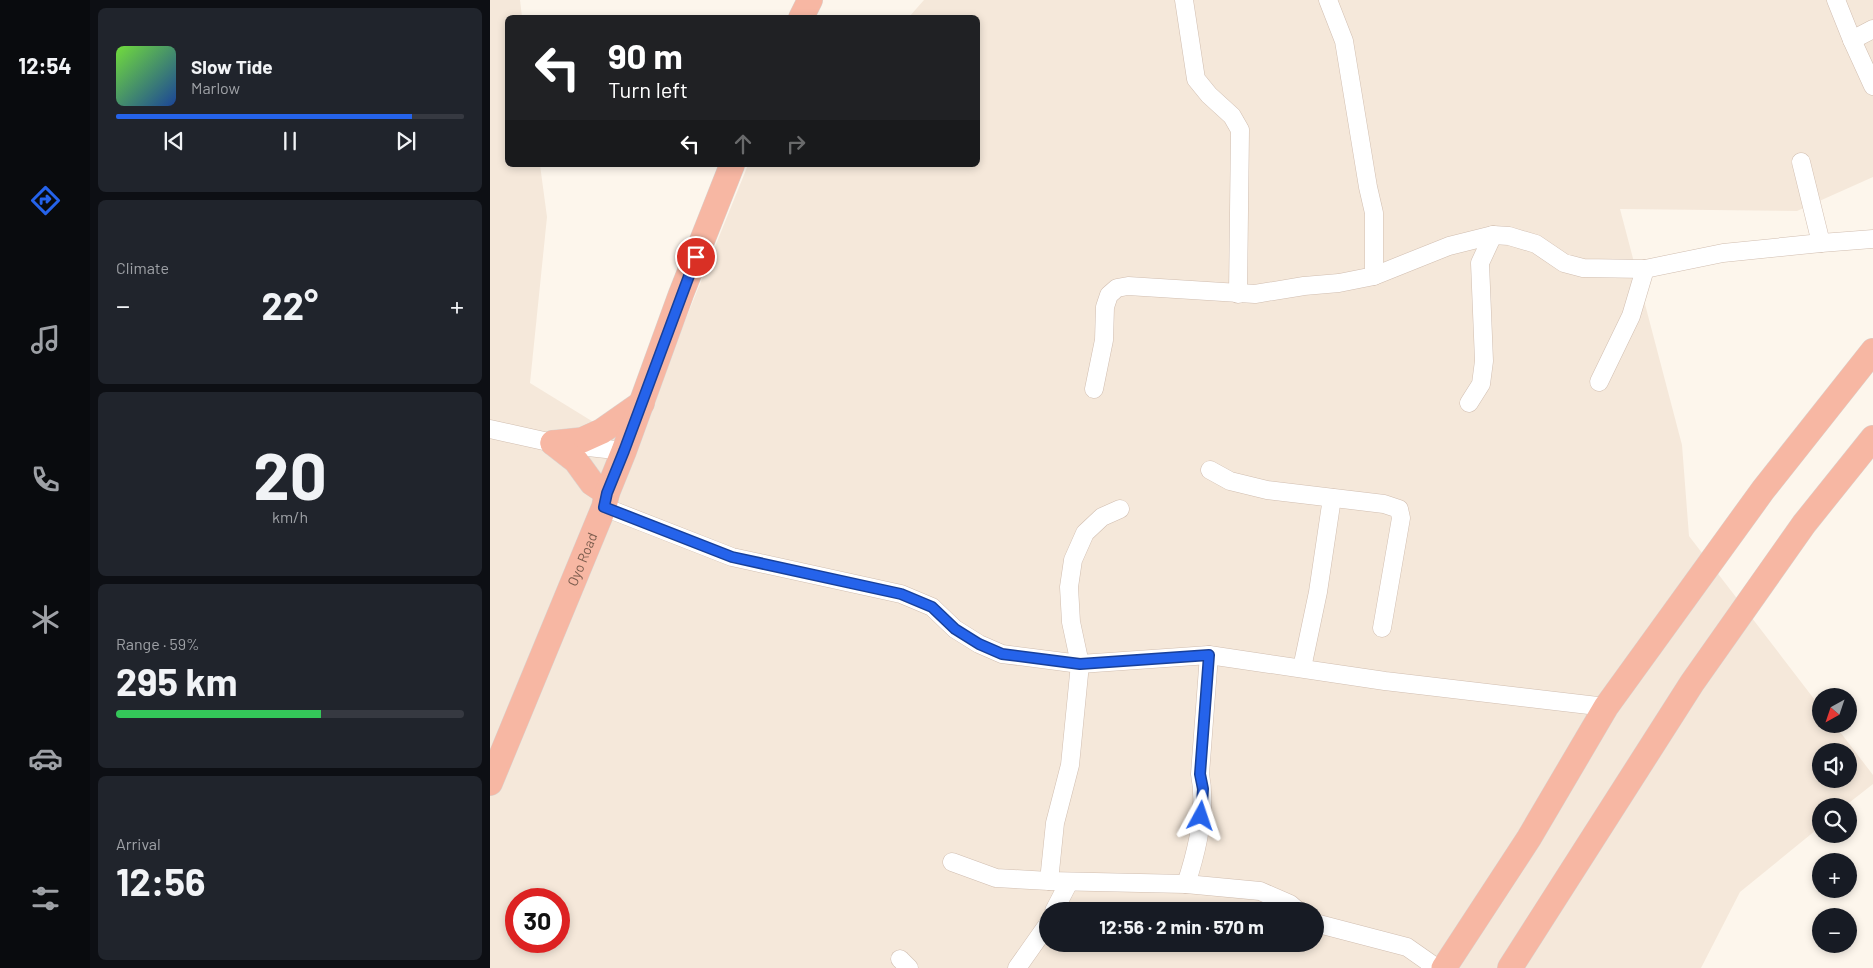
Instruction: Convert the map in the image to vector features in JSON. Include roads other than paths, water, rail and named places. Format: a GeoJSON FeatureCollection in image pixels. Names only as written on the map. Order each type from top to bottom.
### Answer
{"type":"FeatureCollection","features":[{"type":"Feature","properties":{"kind":"highway"},"geometry":{"type":"LineString","coordinates":[[802,15],[810,0]]}},
{"type":"Feature","properties":{"kind":"highway","name":"Oyo Road"},"geometry":{"type":"LineString","coordinates":[[490,783],[605,500],[731,167]]}},
{"type":"Feature","properties":{"kind":"highway"},"geometry":{"type":"LineString","coordinates":[[1444,968],[1529,838],[1606,707],[1763,490],[1873,351]]}},
{"type":"Feature","properties":{"kind":"highway"},"geometry":{"type":"LineString","coordinates":[[553,443],[582,440],[602,431],[642,402]]}},
{"type":"Feature","properties":{"kind":"highway"},"geometry":{"type":"LineString","coordinates":[[1510,968],[1692,683],[1804,524],[1873,438]]}},
{"type":"Feature","properties":{"kind":"highway"},"geometry":{"type":"LineString","coordinates":[[553,443],[576,461],[605,500]]}},
{"type":"Feature","properties":{"kind":"street"},"geometry":{"type":"LineString","coordinates":[[1184,0],[1196,79],[1209,95],[1232,116],[1240,130],[1238,294]]}},
{"type":"Feature","properties":{"kind":"street"},"geometry":{"type":"LineString","coordinates":[[1328,0],[1344,41],[1368,188],[1374,213],[1374,276]]}},
{"type":"Feature","properties":{"kind":"street"},"geometry":{"type":"LineString","coordinates":[[1836,0],[1873,86]]}},
{"type":"Feature","properties":{"kind":"street"},"geometry":{"type":"LineString","coordinates":[[1852,40],[1873,29]]}},
{"type":"Feature","properties":{"kind":"street"},"geometry":{"type":"LineString","coordinates":[[1801,162],[1821,243]]}},
{"type":"Feature","properties":{"kind":"street"},"geometry":{"type":"LineString","coordinates":[[1094,389],[1104,340],[1104,307],[1109,295],[1117,288],[1128,286],[1255,294],[1304,286],[1339,283],[1374,276],[1449,246],[1493,235],[1509,236],[1536,244],[1564,262],[1583,268],[1645,269],[1722,253],[1873,239]]}},
{"type":"Feature","properties":{"kind":"street"},"geometry":{"type":"LineString","coordinates":[[1469,403],[1481,384],[1484,360],[1480,263],[1493,235]]}},
{"type":"Feature","properties":{"kind":"street"},"geometry":{"type":"LineString","coordinates":[[1598,382],[1631,316],[1645,269]]}},
{"type":"Feature","properties":{"kind":"street"},"geometry":{"type":"LineString","coordinates":[[490,429],[553,443],[624,451]]}},
{"type":"Feature","properties":{"kind":"street"},"geometry":{"type":"LineString","coordinates":[[1210,470],[1230,481],[1267,490],[1384,504],[1399,509],[1401,518],[1382,628]]}},
{"type":"Feature","properties":{"kind":"street"},"geometry":{"type":"LineString","coordinates":[[1302,668],[1318,592],[1332,498]]}},
{"type":"Feature","properties":{"kind":"street"},"geometry":{"type":"LineString","coordinates":[[605,500],[732,557],[901,594],[932,607],[955,629],[979,644],[1002,654],[1080,664],[1209,655],[1385,681],[1606,707]]}},
{"type":"Feature","properties":{"kind":"street"},"geometry":{"type":"LineString","coordinates":[[1049,881],[1055,823],[1070,765],[1080,664],[1071,622],[1069,587],[1073,560],[1085,534],[1102,517],[1120,509]]}},
{"type":"Feature","properties":{"kind":"street"},"geometry":{"type":"LineString","coordinates":[[1186,884],[1195,858],[1201,816],[1203,789],[1200,774],[1209,655]]}},
{"type":"Feature","properties":{"kind":"street"},"geometry":{"type":"LineString","coordinates":[[952,862],[996,878],[1069,882],[1186,884],[1260,891],[1285,902]]}},
{"type":"Feature","properties":{"kind":"street"},"geometry":{"type":"LineString","coordinates":[[1059,902],[1069,882]]}},
{"type":"Feature","properties":{"kind":"street"},"geometry":{"type":"LineString","coordinates":[[1324,925],[1407,947],[1437,968]]}},
{"type":"Feature","properties":{"kind":"street"},"geometry":{"type":"LineString","coordinates":[[1017,968],[1039,937]]}}]}
